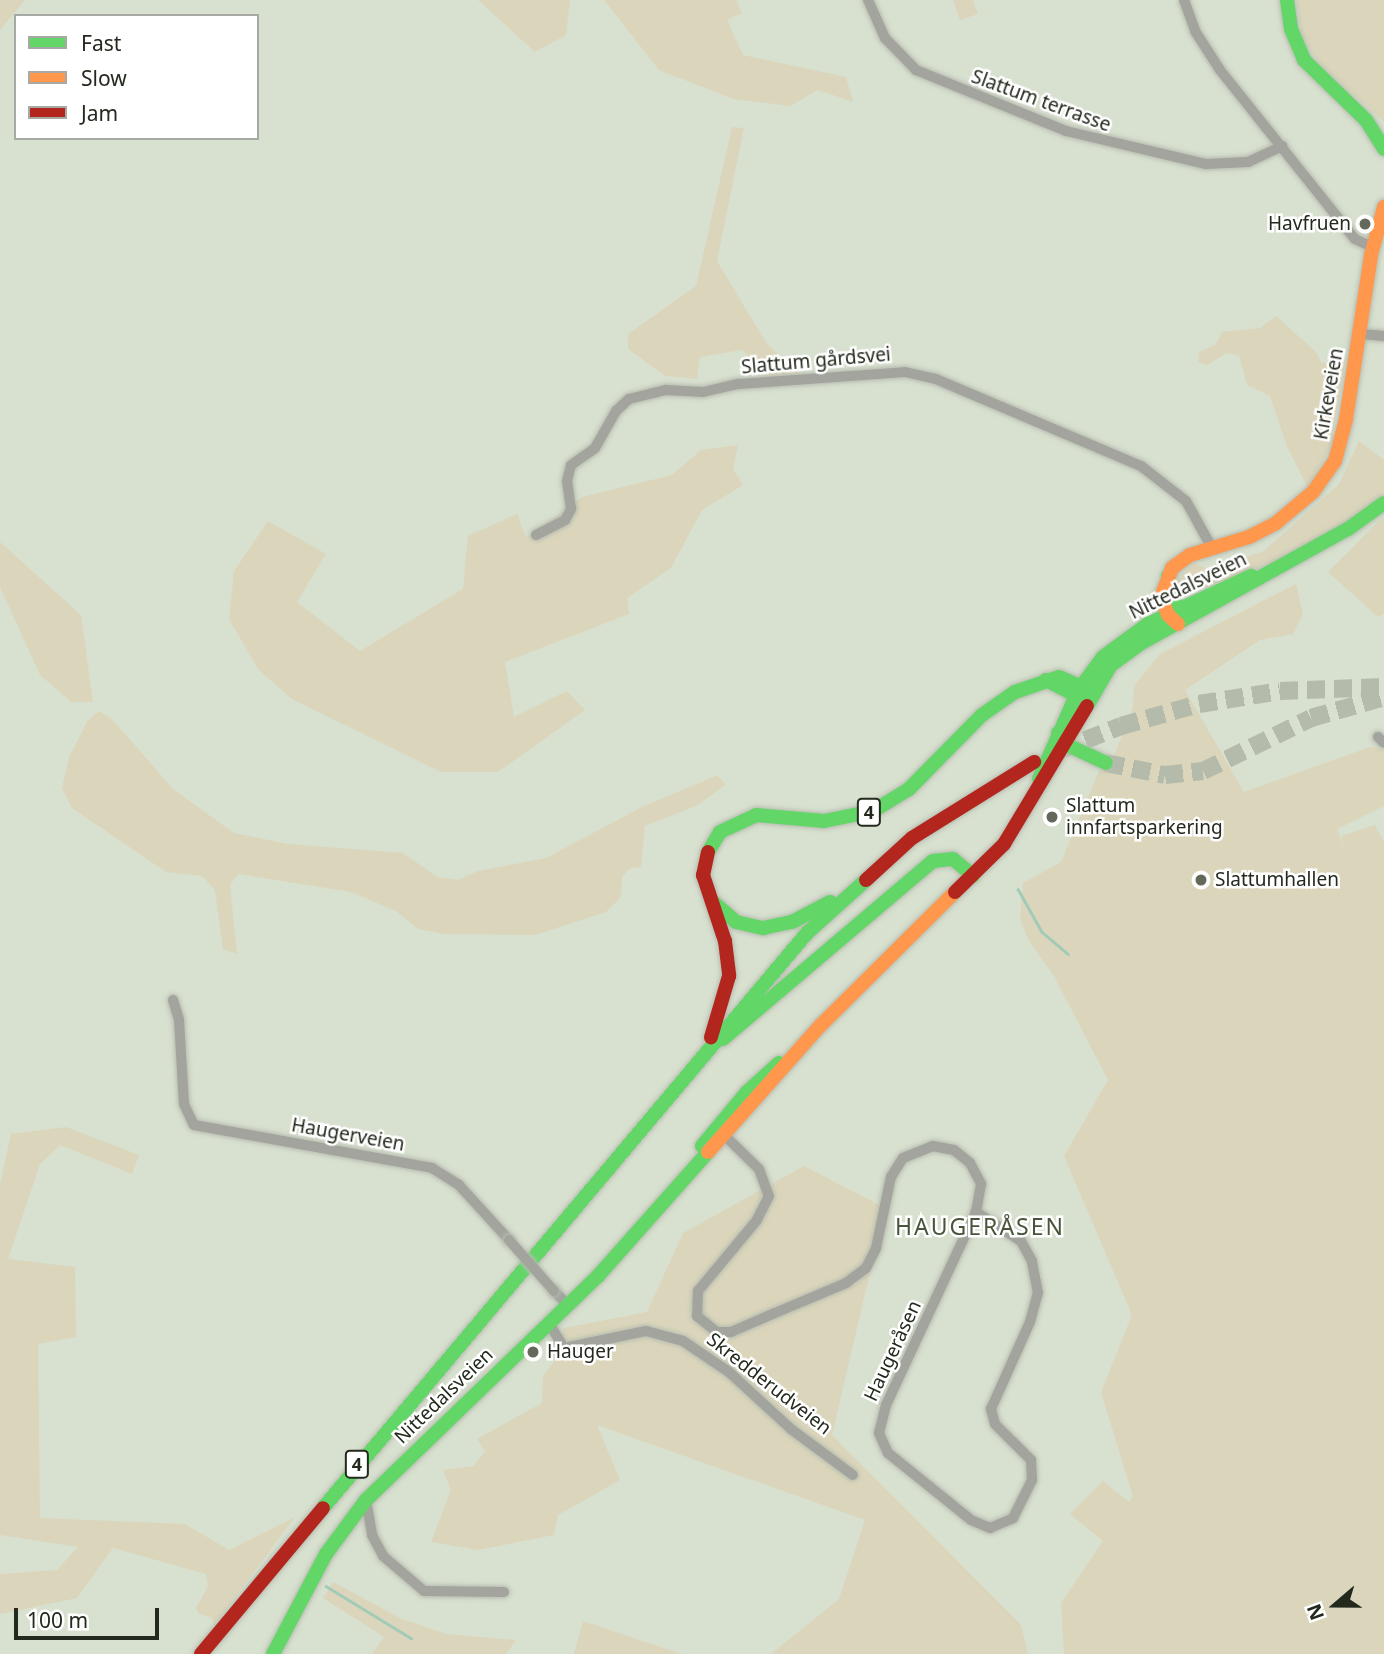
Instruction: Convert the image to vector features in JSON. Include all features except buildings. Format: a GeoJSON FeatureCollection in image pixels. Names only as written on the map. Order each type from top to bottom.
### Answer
{"type":"FeatureCollection","features":[{"type":"Feature","properties":{"kind":"main road"},"geometry":{"type":"LineString","coordinates":[[1287,0],[1290,29],[1304,60],[1366,120],[1384,149]]}},
{"type":"Feature","properties":{"kind":"main road","name":"Kirkeveien"},"geometry":{"type":"LineString","coordinates":[[1175,616],[1168,576],[1183,559],[1271,526],[1325,478],[1344,434],[1372,247],[1384,207]]}},
{"type":"Feature","properties":{"kind":"main road","name":"Nittedalsveien"},"geometry":{"type":"LineString","coordinates":[[274,1654],[326,1554],[366,1500],[568,1305],[797,1050],[1011,836],[1034,796],[1083,690],[1117,659],[1175,616],[1285,563],[1355,525],[1384,503]]}},
{"type":"Feature","properties":{"kind":"main road","name":"4"},"geometry":{"type":"LineString","coordinates":[[706,1051],[726,995],[729,968],[708,896],[706,856],[715,838],[730,824],[756,815],[832,821],[873,811],[909,789],[991,707],[1046,680],[1083,690]]}},
{"type":"Feature","properties":{"kind":"main road"},"geometry":{"type":"LineString","coordinates":[[1062,738],[1106,763]]}},
{"type":"Feature","properties":{"kind":"main road","name":"4"},"geometry":{"type":"LineString","coordinates":[[201,1654],[461,1340],[518,1279],[706,1051],[844,896],[927,826],[1034,762]]}},
{"type":"Feature","properties":{"kind":"main road","name":"4"},"geometry":{"type":"LineString","coordinates":[[706,1051],[749,1021],[933,862],[953,859],[973,876]]}},
{"type":"Feature","properties":{"kind":"main road","name":"4"},"geometry":{"type":"LineString","coordinates":[[708,896],[730,919],[763,928],[792,922],[844,896]]}},
{"type":"Feature","properties":{"kind":"main road","name":"4"},"geometry":{"type":"LineString","coordinates":[[212,1654],[494,1314],[518,1279]]}},
{"type":"Feature","properties":{"kind":"street","name":"Slattum terrasse"},"geometry":{"type":"LineString","coordinates":[[869,0],[881,32],[916,70],[1066,131],[1107,144],[1206,164],[1248,162],[1282,146]]}},
{"type":"Feature","properties":{"kind":"street"},"geometry":{"type":"LineString","coordinates":[[1184,0],[1204,48],[1355,239],[1372,247]]}},
{"type":"Feature","properties":{"kind":"street","name":"Kirkeveien"},"geometry":{"type":"LineString","coordinates":[[1360,334],[1384,336]]}},
{"type":"Feature","properties":{"kind":"street","name":"Slattum gårdsvei"},"geometry":{"type":"LineString","coordinates":[[536,535],[565,520],[571,509],[567,481],[572,465],[595,448],[616,411],[629,399],[666,390],[703,392],[752,383],[905,372],[936,379],[1141,466],[1186,501],[1212,548]]}},
{"type":"Feature","properties":{"kind":"street","name":"Haugerveien"},"geometry":{"type":"LineString","coordinates":[[173,1000],[179,1020],[184,1104],[194,1125],[432,1168],[459,1185],[568,1305]]}},
{"type":"Feature","properties":{"kind":"street","name":"Haugeråsen"},"geometry":{"type":"LineString","coordinates":[[719,1134],[762,1174],[769,1196],[761,1216],[698,1291],[698,1316],[717,1332],[731,1332],[846,1283],[866,1268],[876,1248],[891,1177],[913,1152],[933,1146],[964,1156],[981,1184],[976,1212],[886,1405],[878,1433],[888,1452],[971,1520],[990,1528],[1013,1518],[1032,1480],[1031,1460],[995,1424],[991,1409],[1030,1322],[1038,1293],[1032,1261],[1021,1241],[976,1212]]}},
{"type":"Feature","properties":{"kind":"street","name":"Skredderudveien"},"geometry":{"type":"LineString","coordinates":[[549,1323],[564,1348],[635,1331],[657,1332],[683,1341],[729,1372],[791,1429],[853,1475]]}},
{"type":"Feature","properties":{"kind":"street"},"geometry":{"type":"LineString","coordinates":[[366,1500],[372,1535],[383,1556],[425,1591],[504,1592]]}},
{"type":"Feature","properties":{"kind":"shaded area"},"geometry":{"type":"Polygon","coordinates":[[[0,0],[25,0],[0,30],[0,0]]]}},
{"type":"Feature","properties":{"kind":"shaded area"},"geometry":{"type":"Polygon","coordinates":[[[478,0],[570,0],[566,35],[535,52],[478,0]]]}},
{"type":"Feature","properties":{"kind":"shaded area"},"geometry":{"type":"Polygon","coordinates":[[[604,0],[736,0],[742,13],[727,20],[743,55],[846,77],[853,102],[818,90],[790,106],[733,99],[659,70],[604,0]]]}},
{"type":"Feature","properties":{"kind":"shaded area"},"geometry":{"type":"Polygon","coordinates":[[[953,0],[973,0],[978,14],[960,20],[953,0]]]}},
{"type":"Feature","properties":{"kind":"shaded area"},"geometry":{"type":"Polygon","coordinates":[[[1297,0],[1384,0],[1384,122],[1321,65],[1302,38],[1297,0]]]}},
{"type":"Feature","properties":{"kind":"shaded area"},"geometry":{"type":"Polygon","coordinates":[[[732,127],[744,128],[717,261],[767,344],[800,374],[764,377],[762,367],[742,350],[700,357],[697,379],[665,376],[628,349],[628,334],[696,286],[732,127]]]}},
{"type":"Feature","properties":{"kind":"shaded area"},"geometry":{"type":"Polygon","coordinates":[[[1276,316],[1316,352],[1321,362],[1331,366],[1346,358],[1331,445],[1308,488],[1287,447],[1270,396],[1247,385],[1239,355],[1226,353],[1208,365],[1198,362],[1199,352],[1215,345],[1222,332],[1260,328],[1276,316]]]}},
{"type":"Feature","properties":{"kind":"shaded area"},"geometry":{"type":"Polygon","coordinates":[[[1359,441],[1384,460],[1384,495],[1335,531],[1277,560],[1192,593],[1178,586],[1180,576],[1195,563],[1209,570],[1264,551],[1339,484],[1359,441]]]}},
{"type":"Feature","properties":{"kind":"shaded area"},"geometry":{"type":"Polygon","coordinates":[[[738,445],[733,469],[743,485],[702,510],[671,568],[627,598],[629,614],[505,662],[514,717],[567,691],[585,710],[498,772],[441,772],[292,699],[258,669],[229,619],[234,571],[268,521],[326,554],[297,602],[360,651],[463,589],[468,536],[517,514],[526,538],[582,497],[672,475],[701,450],[738,445]]]}},
{"type":"Feature","properties":{"kind":"shaded area"},"geometry":{"type":"Polygon","coordinates":[[[1384,516],[1384,614],[1378,617],[1328,572],[1384,516]]]}},
{"type":"Feature","properties":{"kind":"shaded area"},"geometry":{"type":"Polygon","coordinates":[[[0,542],[81,615],[93,702],[71,702],[40,675],[0,587],[0,542]]]}},
{"type":"Feature","properties":{"kind":"shaded area"},"geometry":{"type":"Polygon","coordinates":[[[1296,584],[1303,614],[1293,634],[1260,640],[1185,690],[1244,792],[1370,747],[1384,749],[1384,806],[1337,829],[1344,849],[1341,836],[1375,825],[1384,842],[1384,1654],[1064,1654],[1061,1603],[1103,1541],[1070,1514],[1103,1481],[1129,1502],[1133,1497],[1101,1392],[1132,1315],[1064,1156],[1108,1080],[1054,976],[1029,941],[1020,919],[1023,883],[1061,862],[1099,771],[1109,768],[1133,708],[1134,686],[1160,654],[1296,584]]]}},
{"type":"Feature","properties":{"kind":"shaded area"},"geometry":{"type":"Polygon","coordinates":[[[99,711],[112,719],[173,789],[234,833],[288,844],[403,853],[437,877],[458,880],[478,871],[546,858],[642,807],[718,775],[725,785],[698,805],[645,826],[641,867],[630,868],[622,877],[621,897],[606,912],[535,935],[444,934],[418,929],[396,911],[351,892],[238,874],[230,885],[237,954],[223,949],[215,890],[202,876],[166,872],[72,808],[62,788],[69,757],[88,720],[99,711]]]}},
{"type":"Feature","properties":{"kind":"shaded area"},"geometry":{"type":"Polygon","coordinates":[[[66,1127],[139,1155],[132,1174],[60,1145],[40,1164],[8,1259],[75,1267],[76,1337],[38,1344],[40,1518],[185,1524],[229,1550],[295,1517],[214,1625],[212,1618],[199,1614],[196,1608],[208,1586],[206,1574],[113,1548],[77,1598],[0,1614],[0,1574],[57,1570],[78,1547],[0,1535],[0,1185],[11,1134],[66,1127]]]}},
{"type":"Feature","properties":{"kind":"shaded area"},"geometry":{"type":"Polygon","coordinates":[[[804,1166],[885,1208],[832,1435],[1021,1625],[1028,1654],[771,1654],[839,1599],[865,1520],[597,1425],[620,1480],[558,1515],[554,1535],[478,1550],[431,1542],[451,1490],[443,1470],[474,1466],[485,1451],[477,1439],[542,1403],[543,1376],[556,1359],[564,1328],[647,1312],[683,1233],[804,1166]]]}},
{"type":"Feature","properties":{"kind":"shaded area"},"geometry":{"type":"Polygon","coordinates":[[[333,1582],[402,1619],[446,1634],[516,1640],[506,1654],[372,1654],[384,1637],[323,1598],[333,1582]]]}},
{"type":"Feature","properties":{"kind":"shaded area"},"geometry":{"type":"Polygon","coordinates":[[[583,1621],[681,1654],[574,1654],[583,1621]]]}},
{"type":"Feature","properties":{"kind":"waterway"},"geometry":{"type":"LineString","coordinates":[[1018,889],[1042,932],[1068,954]]}},
{"type":"Feature","properties":{"kind":"waterway"},"geometry":{"type":"LineString","coordinates":[[326,1586],[411,1638]]}},
{"type":"Feature","properties":{"kind":"tunnel"},"geometry":{"type":"LineString","coordinates":[[1060,750],[1121,726],[1199,704],[1280,691],[1384,687]]}},
{"type":"Feature","properties":{"kind":"tunnel"},"geometry":{"type":"LineString","coordinates":[[1106,763],[1165,775],[1203,771],[1311,718],[1384,697]]}},
{"type":"Feature","properties":{"kind":"traffic: fast"},"geometry":{"type":"LineString","coordinates":[[1287,0],[1291,29],[1304,60],[1366,120],[1384,149]]}},
{"type":"Feature","properties":{"kind":"traffic: fast"},"geometry":{"type":"LineString","coordinates":[[1087,706],[1111,665],[1143,642],[1348,529],[1384,503]]}},
{"type":"Feature","properties":{"kind":"traffic: fast"},"geometry":{"type":"LineString","coordinates":[[1168,576],[1179,619]]}},
{"type":"Feature","properties":{"kind":"traffic: fast"},"geometry":{"type":"LineString","coordinates":[[1039,779],[1078,691],[1103,657],[1148,624],[1251,576]]}},
{"type":"Feature","properties":{"kind":"traffic: fast"},"geometry":{"type":"LineString","coordinates":[[708,852],[720,832],[756,815],[824,821],[873,811],[909,789],[982,715],[1015,692],[1059,677],[1091,691]]}},
{"type":"Feature","properties":{"kind":"traffic: fast"},"geometry":{"type":"LineString","coordinates":[[1046,680],[1076,695],[1091,691]]}},
{"type":"Feature","properties":{"kind":"traffic: fast"},"geometry":{"type":"LineString","coordinates":[[1058,733],[1065,744],[1106,763]]}},
{"type":"Feature","properties":{"kind":"traffic: fast"},"geometry":{"type":"LineString","coordinates":[[723,1039],[933,861],[953,859],[973,876]]}},
{"type":"Feature","properties":{"kind":"traffic: fast"},"geometry":{"type":"LineString","coordinates":[[323,1508],[807,933],[866,880]]}},
{"type":"Feature","properties":{"kind":"traffic: fast"},"geometry":{"type":"LineString","coordinates":[[712,901],[736,922],[763,928],[792,922],[830,902]]}},
{"type":"Feature","properties":{"kind":"traffic: fast"},"geometry":{"type":"LineString","coordinates":[[702,1146],[747,1092],[779,1063]]}},
{"type":"Feature","properties":{"kind":"traffic: fast"},"geometry":{"type":"LineString","coordinates":[[273,1654],[326,1554],[366,1500],[598,1276],[708,1152]]}},
{"type":"Feature","properties":{"kind":"traffic: slow"},"geometry":{"type":"LineString","coordinates":[[1178,624],[1168,615],[1161,597],[1172,568],[1190,555],[1249,537],[1276,523],[1313,492],[1335,461],[1346,419],[1371,255],[1384,207]]}},
{"type":"Feature","properties":{"kind":"traffic: slow"},"geometry":{"type":"LineString","coordinates":[[708,1152],[820,1026],[955,892]]}},
{"type":"Feature","properties":{"kind":"traffic: jam"},"geometry":{"type":"LineString","coordinates":[[955,892],[1004,844],[1087,706]]}},
{"type":"Feature","properties":{"kind":"traffic: jam"},"geometry":{"type":"LineString","coordinates":[[866,880],[912,838],[1034,762]]}},
{"type":"Feature","properties":{"kind":"traffic: jam"},"geometry":{"type":"LineString","coordinates":[[708,852],[703,875],[725,941],[729,976],[711,1037]]}},
{"type":"Feature","properties":{"kind":"traffic: jam"},"geometry":{"type":"LineString","coordinates":[[201,1654],[323,1508]]}},
{"type":"Feature","properties":{"kind":"place","name":"Havfruen"},"geometry":{"type":"Point","coordinates":[1365,224]}},
{"type":"Feature","properties":{"kind":"place","name":"Slattum innfartsparkering"},"geometry":{"type":"Point","coordinates":[1052,817]}},
{"type":"Feature","properties":{"kind":"place","name":"Slattumhallen"},"geometry":{"type":"Point","coordinates":[1201,880]}},
{"type":"Feature","properties":{"kind":"place","name":"Hauger"},"geometry":{"type":"Point","coordinates":[533,1352]}},
{"type":"Feature","properties":{"kind":"district","name":"HAUGERÅSEN"},"geometry":{"type":"Point","coordinates":[980,1226]}}]}
